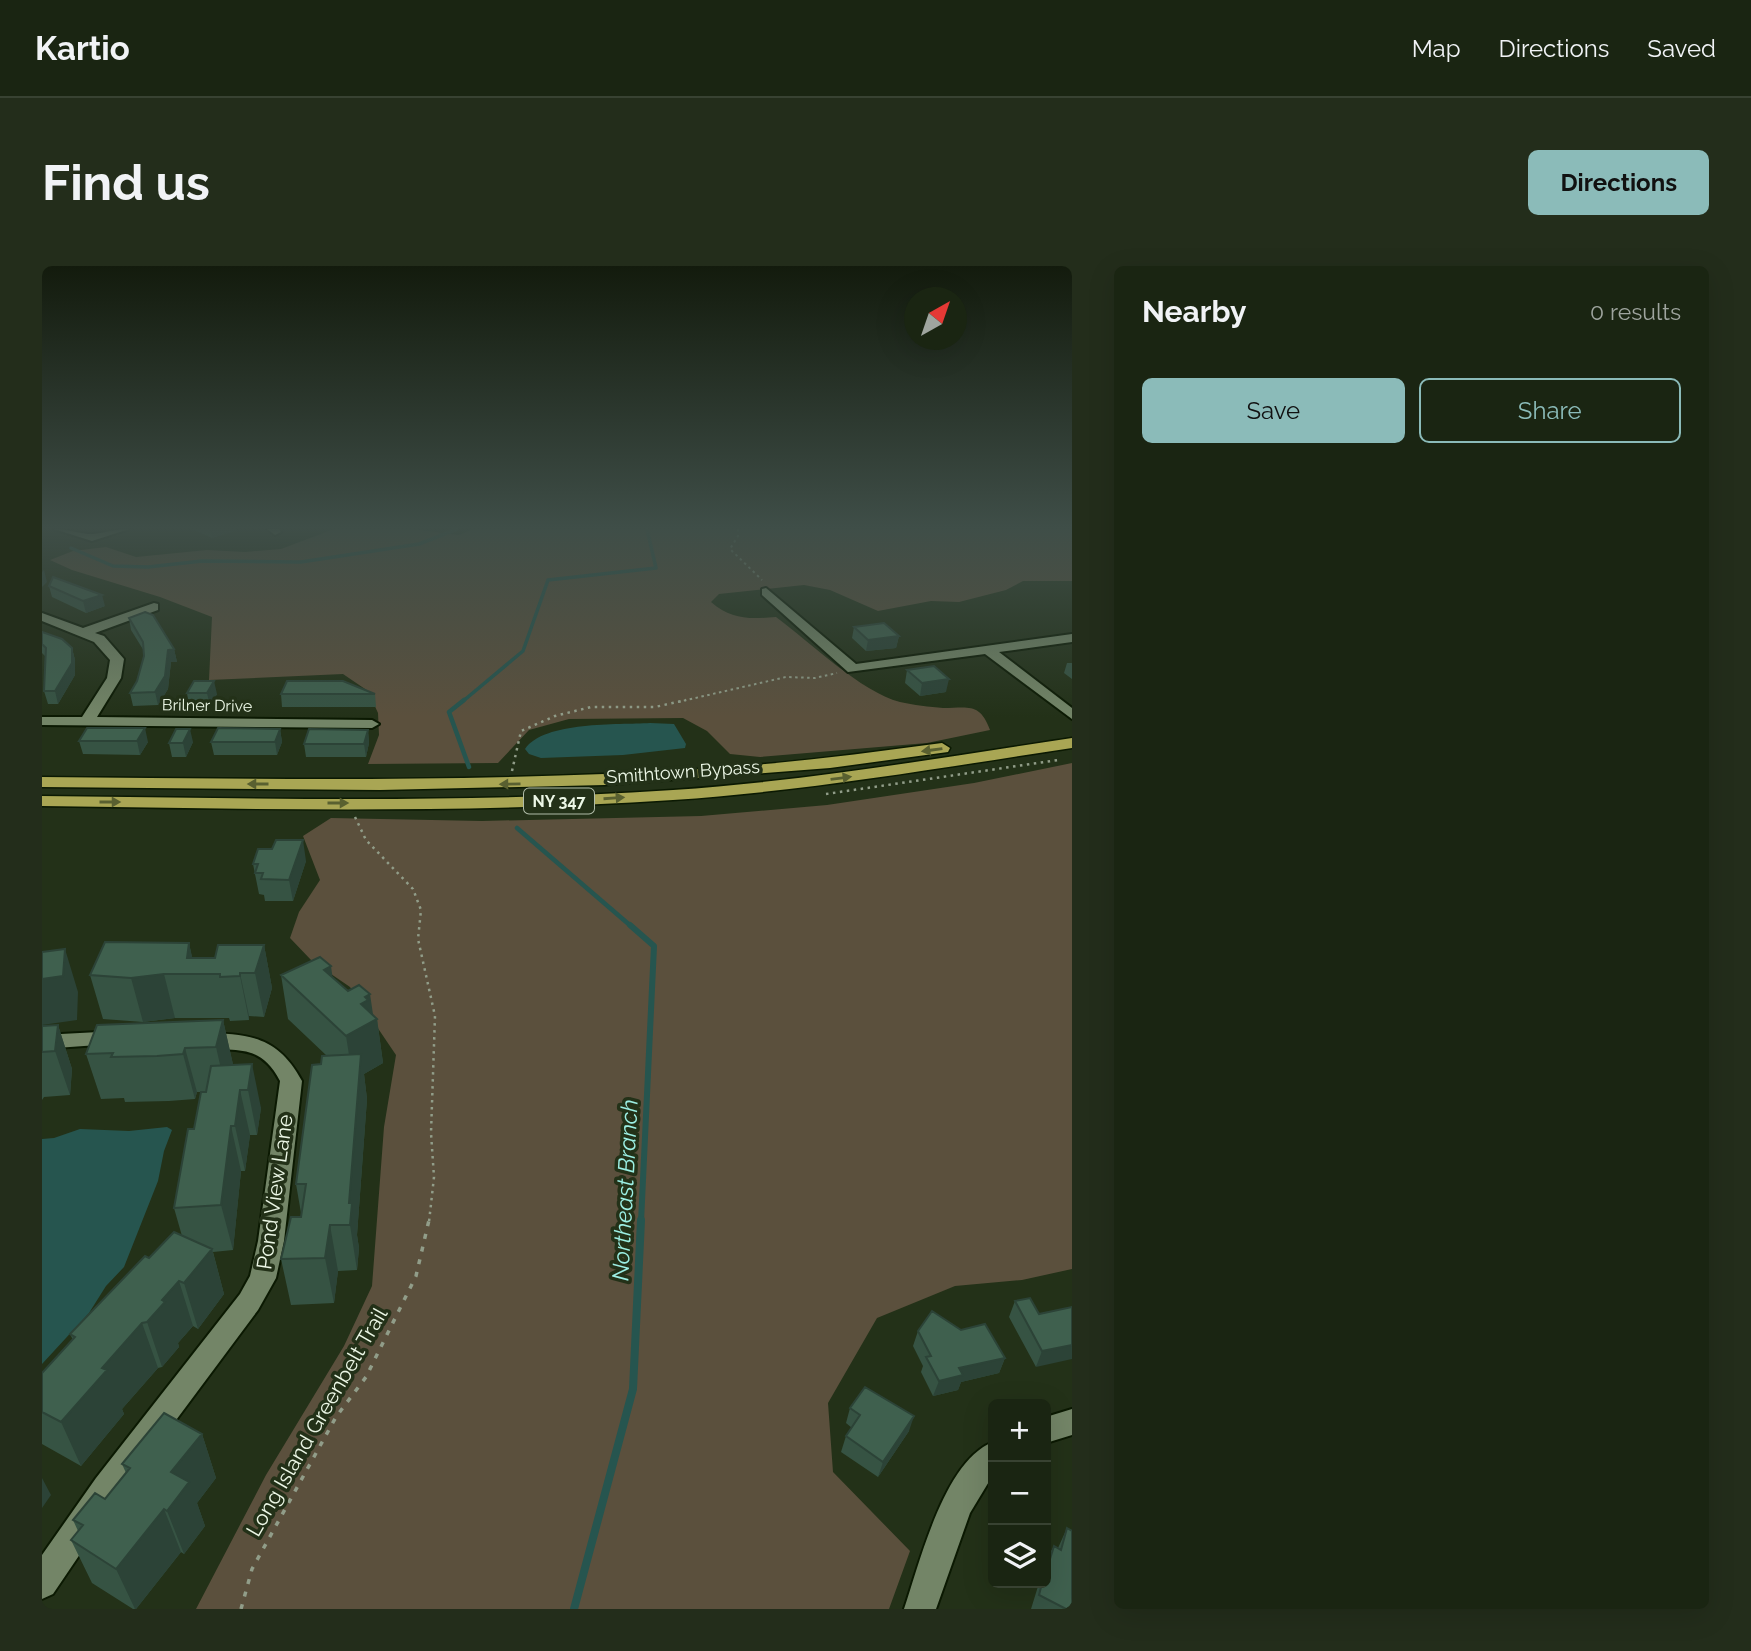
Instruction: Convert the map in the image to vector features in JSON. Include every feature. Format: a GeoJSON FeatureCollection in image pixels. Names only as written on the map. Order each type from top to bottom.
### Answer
{"type":"FeatureCollection","features":[{"type":"Feature","properties":{"kind":"highway","name":"Smithtown Bypass"},"geometry":{"type":"LineString","coordinates":[[42,782],[463,785],[602,782],[831,763],[1072,729]]}},
{"type":"Feature","properties":{"kind":"highway","name":"Smithtown Bypass"},"geometry":{"type":"LineString","coordinates":[[42,801],[432,803],[598,799],[712,792],[828,779],[1072,743]]}},
{"type":"Feature","properties":{"kind":"street"},"geometry":{"type":"LineString","coordinates":[[765,592],[853,670],[1072,638]]}},
{"type":"Feature","properties":{"kind":"street"},"geometry":{"type":"LineString","coordinates":[[84,632],[154,607]]}},
{"type":"Feature","properties":{"kind":"street"},"geometry":{"type":"LineString","coordinates":[[42,617],[99,639],[117,659],[114,678],[87,721]]}},
{"type":"Feature","properties":{"kind":"street"},"geometry":{"type":"LineString","coordinates":[[986,649],[1072,715]]}},
{"type":"Feature","properties":{"kind":"street","name":"Brilner Drive"},"geometry":{"type":"LineString","coordinates":[[42,721],[372,724]]}},
{"type":"Feature","properties":{"kind":"street"},"geometry":{"type":"LineString","coordinates":[[42,1042],[145,1038]]}},
{"type":"Feature","properties":{"kind":"street","name":"Pond View Lane"},"geometry":{"type":"LineString","coordinates":[[42,1583],[107,1488],[219,1342],[263,1278],[271,1241],[290,1081],[285,1066],[258,1045],[239,1041],[185,1039]]}},
{"type":"Feature","properties":{"kind":"street"},"geometry":{"type":"LineString","coordinates":[[1051,1428],[1072,1422]]}},
{"type":"Feature","properties":{"kind":"street"},"geometry":{"type":"LineString","coordinates":[[920,1609],[957,1506],[988,1460]]}},
{"type":"Feature","properties":{"kind":"path"},"geometry":{"type":"LineString","coordinates":[[512,774],[521,731],[555,716],[591,707],[655,707],[786,677],[815,678],[853,670]]}},
{"type":"Feature","properties":{"kind":"path","name":"Long Island Greenbelt Trail"},"geometry":{"type":"LineString","coordinates":[[241,1609],[246,1601],[252,1569],[336,1417],[366,1377],[416,1276],[428,1233],[434,1177],[431,1133],[435,1016],[418,939],[421,910],[413,889],[366,840],[354,816]]}},
{"type":"Feature","properties":{"kind":"shaded area"},"geometry":{"type":"Polygon","coordinates":[[[143,592],[741,592],[719,594],[711,602],[726,612],[741,617],[776,617],[836,665],[885,697],[922,706],[972,708],[982,715],[990,730],[927,743],[760,757],[730,754],[707,731],[683,718],[569,719],[529,730],[498,763],[368,764],[379,735],[378,713],[368,691],[343,674],[209,680],[212,617],[143,592]]]}},
{"type":"Feature","properties":{"kind":"shaded area"},"geometry":{"type":"Polygon","coordinates":[[[834,592],[999,592],[959,602],[931,601],[878,611],[834,592]]]}},
{"type":"Feature","properties":{"kind":"shaded area"},"geometry":{"type":"Polygon","coordinates":[[[1072,763],[1072,1269],[1022,1280],[955,1286],[877,1318],[828,1403],[833,1472],[910,1551],[889,1609],[196,1609],[266,1475],[344,1346],[372,1286],[384,1127],[396,1055],[350,987],[312,961],[290,938],[299,912],[320,880],[303,836],[331,818],[482,821],[701,816],[827,805],[974,783],[1072,763]]]}},
{"type":"Feature","properties":{"kind":"water"},"geometry":{"type":"Polygon","coordinates":[[[674,724],[686,744],[685,748],[623,755],[541,758],[529,754],[525,749],[548,733],[564,729],[674,724]]]}},
{"type":"Feature","properties":{"kind":"water"},"geometry":{"type":"Polygon","coordinates":[[[167,1127],[172,1130],[164,1151],[158,1181],[124,1267],[106,1286],[89,1313],[42,1364],[42,1139],[80,1129],[129,1131],[167,1127]]]}},
{"type":"Feature","properties":{"kind":"building"},"geometry":{"type":"Polygon","coordinates":[[[62,592],[93,592],[102,595],[83,601],[62,592]]]}},
{"type":"Feature","properties":{"kind":"building"},"geometry":{"type":"Polygon","coordinates":[[[145,612],[153,615],[174,649],[168,650],[165,676],[155,692],[130,693],[137,681],[144,656],[143,642],[129,618],[145,612]]]}},
{"type":"Feature","properties":{"kind":"building"},"geometry":{"type":"Polygon","coordinates":[[[884,623],[899,636],[868,640],[854,627],[884,623]]]}},
{"type":"Feature","properties":{"kind":"building"},"geometry":{"type":"Polygon","coordinates":[[[42,632],[62,639],[72,648],[72,663],[55,691],[44,691],[46,648],[42,644],[42,632]]]}},
{"type":"Feature","properties":{"kind":"building"},"geometry":{"type":"Polygon","coordinates":[[[934,666],[949,679],[922,683],[907,670],[934,666]]]}},
{"type":"Feature","properties":{"kind":"building"},"geometry":{"type":"Polygon","coordinates":[[[194,681],[214,681],[207,693],[187,693],[194,681]]]}},
{"type":"Feature","properties":{"kind":"building"},"geometry":{"type":"Polygon","coordinates":[[[287,681],[343,681],[375,694],[281,694],[287,681]]]}},
{"type":"Feature","properties":{"kind":"building"},"geometry":{"type":"Polygon","coordinates":[[[87,728],[145,728],[137,741],[79,741],[87,728]]]}},
{"type":"Feature","properties":{"kind":"building"},"geometry":{"type":"Polygon","coordinates":[[[218,728],[280,729],[275,742],[211,742],[218,728]]]}},
{"type":"Feature","properties":{"kind":"building"},"geometry":{"type":"Polygon","coordinates":[[[176,729],[190,729],[183,743],[169,743],[176,729]]]}},
{"type":"Feature","properties":{"kind":"building"},"geometry":{"type":"Polygon","coordinates":[[[309,729],[368,730],[364,744],[304,744],[309,729]]]}},
{"type":"Feature","properties":{"kind":"building"},"geometry":{"type":"Polygon","coordinates":[[[276,840],[303,840],[289,880],[261,879],[263,873],[255,873],[258,864],[253,864],[258,849],[272,849],[276,840]]]}},
{"type":"Feature","properties":{"kind":"building"},"geometry":{"type":"Polygon","coordinates":[[[105,942],[189,943],[187,958],[215,958],[218,945],[264,945],[255,973],[240,973],[240,976],[164,974],[131,978],[90,975],[105,942]]]}},
{"type":"Feature","properties":{"kind":"building"},"geometry":{"type":"Polygon","coordinates":[[[65,949],[63,976],[42,979],[42,952],[65,949]]]}},
{"type":"Feature","properties":{"kind":"building"},"geometry":{"type":"Polygon","coordinates":[[[320,957],[331,966],[324,970],[348,991],[359,985],[370,994],[365,997],[368,1000],[361,1004],[377,1019],[346,1036],[281,975],[320,957]]]}},
{"type":"Feature","properties":{"kind":"building"},"geometry":{"type":"Polygon","coordinates":[[[223,1020],[216,1047],[185,1048],[183,1054],[157,1056],[111,1057],[113,1053],[86,1054],[97,1025],[223,1020]]]}},
{"type":"Feature","properties":{"kind":"building"},"geometry":{"type":"Polygon","coordinates":[[[58,1025],[55,1051],[42,1052],[42,1026],[58,1025]]]}},
{"type":"Feature","properties":{"kind":"building"},"geometry":{"type":"Polygon","coordinates":[[[361,1054],[349,1203],[352,1203],[350,1225],[330,1225],[325,1258],[281,1259],[291,1217],[301,1217],[306,1184],[296,1184],[312,1065],[321,1064],[322,1056],[361,1054]]]}},
{"type":"Feature","properties":{"kind":"building"},"geometry":{"type":"Polygon","coordinates":[[[252,1064],[248,1090],[240,1090],[235,1126],[231,1126],[221,1205],[174,1208],[188,1129],[194,1129],[201,1092],[206,1092],[211,1066],[252,1064]]]}},
{"type":"Feature","properties":{"kind":"building"},"geometry":{"type":"Polygon","coordinates":[[[174,1232],[212,1249],[184,1283],[179,1281],[162,1300],[165,1302],[147,1322],[142,1323],[102,1368],[107,1370],[61,1422],[42,1412],[42,1373],[75,1337],[70,1334],[145,1256],[149,1258],[174,1232]]]}},
{"type":"Feature","properties":{"kind":"building"},"geometry":{"type":"Polygon","coordinates":[[[1030,1298],[1039,1314],[1072,1307],[1072,1345],[1042,1351],[1015,1301],[1030,1298]]]}},
{"type":"Feature","properties":{"kind":"building"},"geometry":{"type":"Polygon","coordinates":[[[932,1311],[961,1330],[985,1324],[1005,1358],[959,1368],[963,1375],[939,1381],[926,1357],[931,1356],[918,1331],[932,1311]]]}},
{"type":"Feature","properties":{"kind":"building"},"geometry":{"type":"Polygon","coordinates":[[[865,1387],[914,1416],[883,1462],[846,1436],[860,1415],[850,1408],[865,1387]]]}},
{"type":"Feature","properties":{"kind":"building"},"geometry":{"type":"Polygon","coordinates":[[[164,1413],[202,1434],[171,1472],[189,1482],[116,1569],[71,1540],[83,1525],[73,1520],[95,1493],[105,1499],[130,1468],[122,1464],[164,1413]]]}},
{"type":"Feature","properties":{"kind":"building"},"geometry":{"type":"Polygon","coordinates":[[[1067,1528],[1072,1531],[1072,1609],[1066,1609],[1039,1595],[1041,1588],[1051,1588],[1051,1556],[1054,1546],[1061,1550],[1067,1528]]]}},
{"type":"Feature","properties":{"kind":"waterway","name":"Northeast Branch"},"geometry":{"type":"LineString","coordinates":[[462,702],[523,651],[544,592]]}},
{"type":"Feature","properties":{"kind":"waterway","name":"Northeast Branch"},"geometry":{"type":"LineString","coordinates":[[464,700],[449,712],[469,767]]}},
{"type":"Feature","properties":{"kind":"waterway","name":"Northeast Branch"},"geometry":{"type":"LineString","coordinates":[[517,828],[632,927]]}},
{"type":"Feature","properties":{"kind":"waterway","name":"Northeast Branch"},"geometry":{"type":"LineString","coordinates":[[630,925],[654,946],[641,1222]]}},
{"type":"Feature","properties":{"kind":"waterway","name":"Northeast Branch"},"geometry":{"type":"LineString","coordinates":[[574,1609],[633,1389],[641,1220]]}}]}
